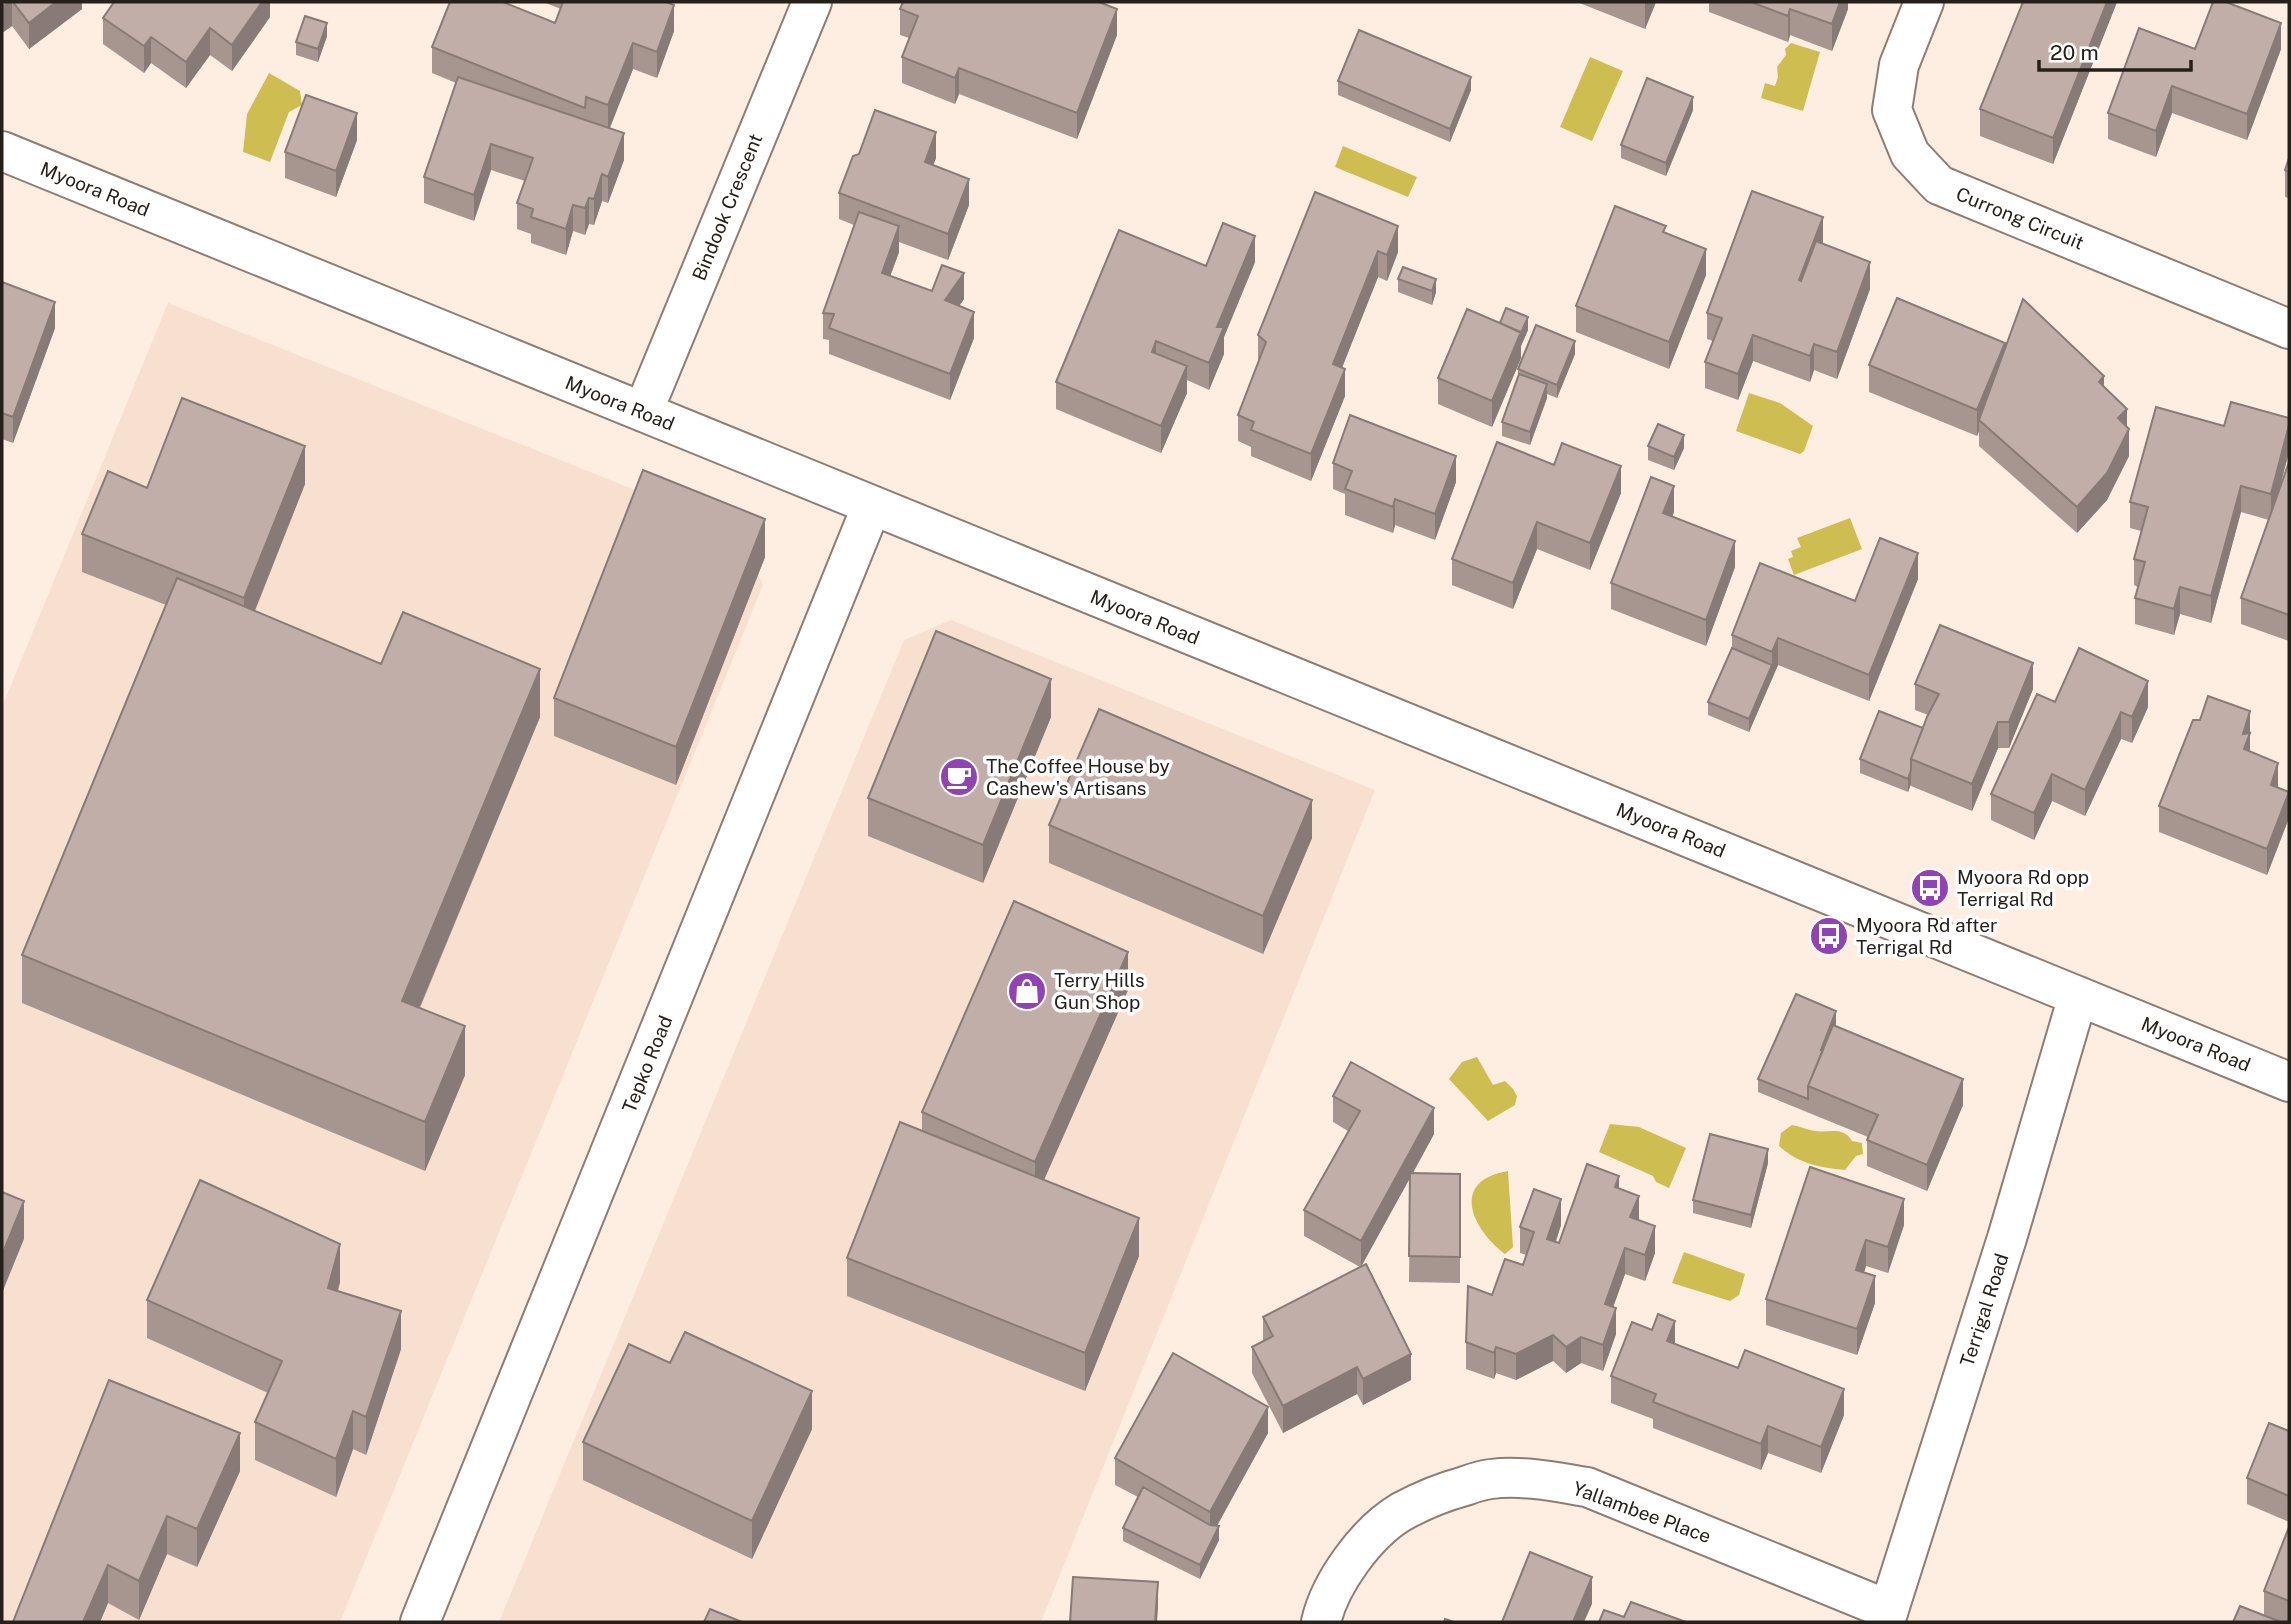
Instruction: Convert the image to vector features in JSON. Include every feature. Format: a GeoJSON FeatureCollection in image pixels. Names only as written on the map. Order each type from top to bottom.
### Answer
{"type":"FeatureCollection","features":[{"type":"Feature","properties":{"kind":"street","name":"Bindook Crescent"},"geometry":{"type":"LineString","coordinates":[[643,412],[812,2]]}},
{"type":"Feature","properties":{"kind":"street","name":"Currong Circuit"},"geometry":{"type":"LineString","coordinates":[[1924,2],[1899,65],[1892,110],[1910,154],[1939,185],[2289,329]]}},
{"type":"Feature","properties":{"kind":"street","name":"Myoora Road"},"geometry":{"type":"LineString","coordinates":[[2,151],[2289,1082]]}},
{"type":"Feature","properties":{"kind":"street","name":"Tepko Road"},"geometry":{"type":"LineString","coordinates":[[420,1622],[872,505]]}},
{"type":"Feature","properties":{"kind":"street","name":"Terrigal Road"},"geometry":{"type":"LineString","coordinates":[[1887,1616],[2007,1238],[2078,996]]}},
{"type":"Feature","properties":{"kind":"street","name":"Yallambee Place"},"geometry":{"type":"LineString","coordinates":[[1321,1622],[1325,1607],[1342,1573],[1364,1544],[1400,1513],[1442,1492],[1490,1479],[1541,1480],[1587,1487],[1887,1616]]}},
{"type":"Feature","properties":{"kind":"shaded area"},"geometry":{"type":"Polygon","coordinates":[[[1791,43],[1820,52],[1803,111],[1761,98],[1765,83],[1775,86],[1777,67],[1786,55],[1785,49],[1791,43]]]}},
{"type":"Feature","properties":{"kind":"shaded area"},"geometry":{"type":"Polygon","coordinates":[[[1590,57],[1623,71],[1592,141],[1560,127],[1590,57]]]}},
{"type":"Feature","properties":{"kind":"shaded area"},"geometry":{"type":"Polygon","coordinates":[[[269,73],[300,91],[302,105],[289,112],[270,162],[243,152],[247,114],[269,73]]]}},
{"type":"Feature","properties":{"kind":"shaded area"},"geometry":{"type":"Polygon","coordinates":[[[1343,146],[1417,177],[1408,197],[1335,167],[1343,146]]]}},
{"type":"Feature","properties":{"kind":"shaded area"},"geometry":{"type":"Polygon","coordinates":[[[168,303],[740,532],[763,585],[340,1622],[2,1622],[2,707],[168,303]]]}},
{"type":"Feature","properties":{"kind":"shaded area"},"geometry":{"type":"Polygon","coordinates":[[[1749,393],[1780,403],[1813,426],[1804,451],[1800,454],[1736,431],[1749,393]]]}},
{"type":"Feature","properties":{"kind":"shaded area"},"geometry":{"type":"Polygon","coordinates":[[[1850,518],[1862,549],[1794,575],[1788,559],[1793,557],[1791,551],[1801,547],[1797,538],[1850,518]]]}},
{"type":"Feature","properties":{"kind":"shaded area"},"geometry":{"type":"Polygon","coordinates":[[[951,620],[1375,790],[1041,1622],[499,1622],[904,640],[951,620]]]}},
{"type":"Feature","properties":{"kind":"shaded area"},"geometry":{"type":"Polygon","coordinates":[[[1477,1057],[1493,1085],[1505,1081],[1517,1096],[1515,1105],[1488,1121],[1449,1079],[1462,1062],[1477,1057]]]}},
{"type":"Feature","properties":{"kind":"shaded area"},"geometry":{"type":"Polygon","coordinates":[[[1610,1124],[1639,1127],[1686,1148],[1669,1188],[1656,1182],[1653,1176],[1599,1152],[1610,1124]]]}},
{"type":"Feature","properties":{"kind":"shaded area"},"geometry":{"type":"Polygon","coordinates":[[[1792,1125],[1815,1131],[1845,1133],[1852,1141],[1862,1143],[1863,1154],[1856,1156],[1845,1170],[1801,1161],[1779,1146],[1781,1133],[1792,1125]]]}},
{"type":"Feature","properties":{"kind":"shaded area"},"geometry":{"type":"Polygon","coordinates":[[[1508,1171],[1513,1247],[1505,1254],[1483,1231],[1472,1206],[1478,1185],[1490,1176],[1508,1171]]]}},
{"type":"Feature","properties":{"kind":"shaded area"},"geometry":{"type":"Polygon","coordinates":[[[1684,1252],[1745,1274],[1739,1295],[1730,1301],[1672,1283],[1684,1252]]]}},
{"type":"Feature","properties":{"kind":"building"},"geometry":{"type":"Polygon","coordinates":[[[13,2],[56,2],[29,23],[13,2]]]}},
{"type":"Feature","properties":{"kind":"building"},"geometry":{"type":"Polygon","coordinates":[[[114,2],[262,2],[232,45],[210,28],[186,62],[151,37],[144,46],[103,18],[114,2]]]}},
{"type":"Feature","properties":{"kind":"building"},"geometry":{"type":"Polygon","coordinates":[[[450,2],[503,2],[555,23],[563,2],[666,2],[674,5],[657,52],[633,43],[608,105],[586,97],[585,108],[432,47],[450,2]]]}},
{"type":"Feature","properties":{"kind":"building"},"geometry":{"type":"Polygon","coordinates":[[[903,2],[1099,2],[1117,9],[1077,113],[959,68],[955,78],[902,57],[918,16],[900,9],[903,2]]]}},
{"type":"Feature","properties":{"kind":"building"},"geometry":{"type":"Polygon","coordinates":[[[1751,2],[1840,2],[1832,24],[1790,9],[1788,16],[1751,2]]]}},
{"type":"Feature","properties":{"kind":"building"},"geometry":{"type":"Polygon","coordinates":[[[2023,2],[2107,2],[2053,138],[1980,109],[2023,2]]]}},
{"type":"Feature","properties":{"kind":"building"},"geometry":{"type":"Polygon","coordinates":[[[2213,2],[2226,2],[2281,23],[2247,114],[2172,86],[2156,131],[2108,113],[2139,28],[2195,49],[2213,2]]]}},
{"type":"Feature","properties":{"kind":"building"},"geometry":{"type":"Polygon","coordinates":[[[305,16],[327,23],[318,49],[296,42],[305,16]]]}},
{"type":"Feature","properties":{"kind":"building"},"geometry":{"type":"Polygon","coordinates":[[[1359,30],[1471,77],[1450,129],[1338,81],[1359,30]]]}},
{"type":"Feature","properties":{"kind":"building"},"geometry":{"type":"Polygon","coordinates":[[[458,77],[624,133],[608,177],[602,174],[594,199],[589,198],[585,208],[573,205],[566,229],[531,217],[533,209],[517,203],[533,158],[491,144],[474,195],[424,177],[458,77]]]}},
{"type":"Feature","properties":{"kind":"building"},"geometry":{"type":"Polygon","coordinates":[[[1647,78],[1693,97],[1666,163],[1621,145],[1647,78]]]}},
{"type":"Feature","properties":{"kind":"building"},"geometry":{"type":"Polygon","coordinates":[[[306,95],[357,113],[336,171],[285,152],[306,95]]]}},
{"type":"Feature","properties":{"kind":"building"},"geometry":{"type":"Polygon","coordinates":[[[875,110],[936,132],[925,162],[969,179],[948,234],[839,193],[853,156],[859,154],[875,110]]]}},
{"type":"Feature","properties":{"kind":"building"},"geometry":{"type":"Polygon","coordinates":[[[1752,191],[1823,217],[1799,280],[1801,281],[1816,241],[1870,262],[1837,352],[1814,344],[1810,356],[1753,335],[1738,374],[1705,362],[1722,318],[1707,313],[1752,191]]]}},
{"type":"Feature","properties":{"kind":"building"},"geometry":{"type":"Polygon","coordinates":[[[1315,192],[1398,226],[1387,255],[1378,251],[1333,364],[1345,369],[1311,454],[1251,430],[1254,422],[1238,415],[1266,342],[1258,335],[1315,192]]]}},
{"type":"Feature","properties":{"kind":"building"},"geometry":{"type":"Polygon","coordinates":[[[1615,206],[1666,226],[1663,232],[1706,249],[1669,342],[1576,306],[1615,206]]]}},
{"type":"Feature","properties":{"kind":"building"},"geometry":{"type":"Polygon","coordinates":[[[859,212],[899,226],[882,273],[932,291],[942,265],[964,273],[945,300],[974,312],[950,374],[829,328],[834,314],[823,313],[859,212]]]}},
{"type":"Feature","properties":{"kind":"building"},"geometry":{"type":"Polygon","coordinates":[[[1223,223],[1255,236],[1217,327],[1224,327],[1209,363],[1156,341],[1152,352],[1187,366],[1161,426],[1056,382],[1119,230],[1206,266],[1223,223]]]}},
{"type":"Feature","properties":{"kind":"building"},"geometry":{"type":"Polygon","coordinates":[[[1403,267],[1436,279],[1432,291],[1398,279],[1403,267]]]}},
{"type":"Feature","properties":{"kind":"building"},"geometry":{"type":"Polygon","coordinates":[[[2,282],[55,302],[13,417],[2,413],[2,282]]]}},
{"type":"Feature","properties":{"kind":"building"},"geometry":{"type":"Polygon","coordinates":[[[1897,298],[2005,343],[1977,410],[1869,365],[1897,298]]]}},
{"type":"Feature","properties":{"kind":"building"},"geometry":{"type":"Polygon","coordinates":[[[2023,299],[2104,376],[2099,382],[2127,409],[2118,418],[2129,429],[2107,473],[2077,507],[1979,420],[2023,299]]]}},
{"type":"Feature","properties":{"kind":"building"},"geometry":{"type":"Polygon","coordinates":[[[1506,308],[1528,317],[1521,333],[1500,323],[1506,308]]]}},
{"type":"Feature","properties":{"kind":"building"},"geometry":{"type":"Polygon","coordinates":[[[1467,309],[1521,332],[1492,401],[1438,378],[1467,309]]]}},
{"type":"Feature","properties":{"kind":"building"},"geometry":{"type":"Polygon","coordinates":[[[1536,325],[1575,341],[1557,385],[1518,369],[1536,325]]]}},
{"type":"Feature","properties":{"kind":"building"},"geometry":{"type":"Polygon","coordinates":[[[1519,374],[1547,384],[1530,432],[1502,422],[1519,374]]]}},
{"type":"Feature","properties":{"kind":"building"},"geometry":{"type":"Polygon","coordinates":[[[182,398],[305,446],[244,598],[82,534],[108,471],[147,488],[182,398]]]}},
{"type":"Feature","properties":{"kind":"building"},"geometry":{"type":"Polygon","coordinates":[[[2231,402],[2289,418],[2271,494],[2241,486],[2211,596],[2180,587],[2174,609],[2135,598],[2145,562],[2134,559],[2148,507],[2130,502],[2156,407],[2224,426],[2231,402]]]}},
{"type":"Feature","properties":{"kind":"building"},"geometry":{"type":"Polygon","coordinates":[[[1350,415],[1456,456],[1435,514],[1395,499],[1393,507],[1345,489],[1352,471],[1333,463],[1350,415]]]}},
{"type":"Feature","properties":{"kind":"building"},"geometry":{"type":"Polygon","coordinates":[[[1658,424],[1684,435],[1674,457],[1648,446],[1658,424]]]}},
{"type":"Feature","properties":{"kind":"building"},"geometry":{"type":"Polygon","coordinates":[[[1497,442],[1554,465],[1562,443],[1621,466],[1590,543],[1537,522],[1513,583],[1452,559],[1497,442]]]}},
{"type":"Feature","properties":{"kind":"building"},"geometry":{"type":"Polygon","coordinates":[[[2289,462],[2289,615],[2241,598],[2289,462]]]}},
{"type":"Feature","properties":{"kind":"building"},"geometry":{"type":"Polygon","coordinates":[[[643,470],[765,519],[676,747],[554,698],[643,470]]]}},
{"type":"Feature","properties":{"kind":"building"},"geometry":{"type":"Polygon","coordinates":[[[1651,477],[1674,486],[1663,513],[1735,541],[1706,620],[1611,583],[1651,477]]]}},
{"type":"Feature","properties":{"kind":"building"},"geometry":{"type":"Polygon","coordinates":[[[1880,538],[1918,553],[1869,675],[1778,638],[1772,652],[1732,635],[1760,563],[1855,601],[1880,538]]]}},
{"type":"Feature","properties":{"kind":"building"},"geometry":{"type":"Polygon","coordinates":[[[177,578],[381,664],[403,612],[540,669],[402,1001],[465,1026],[425,1122],[22,955],[177,578]]]}},
{"type":"Feature","properties":{"kind":"building"},"geometry":{"type":"Polygon","coordinates":[[[1940,625],[2033,663],[2009,722],[1998,722],[1972,784],[1911,759],[1939,694],[1915,684],[1940,625]]]}},
{"type":"Feature","properties":{"kind":"building","name":"The Coffee House by Cashew's Artisans"},"geometry":{"type":"Polygon","coordinates":[[[936,631],[1051,679],[983,845],[868,798],[936,631]]]}},
{"type":"Feature","properties":{"kind":"building"},"geometry":{"type":"Polygon","coordinates":[[[1732,648],[1772,665],[1749,719],[1708,702],[1732,648]]]}},
{"type":"Feature","properties":{"kind":"building"},"geometry":{"type":"Polygon","coordinates":[[[2079,648],[2148,681],[2132,717],[2121,712],[2085,790],[2052,774],[2034,813],[1991,794],[2037,694],[2055,702],[2079,648]]]}},
{"type":"Feature","properties":{"kind":"building"},"geometry":{"type":"Polygon","coordinates":[[[2208,696],[2250,711],[2243,734],[2250,733],[2244,749],[2278,763],[2271,785],[2289,792],[2267,849],[2159,806],[2193,720],[2200,720],[2208,696]]]}},
{"type":"Feature","properties":{"kind":"building"},"geometry":{"type":"Polygon","coordinates":[[[1099,709],[1312,800],[1263,916],[1049,825],[1099,709]]]}},
{"type":"Feature","properties":{"kind":"building"},"geometry":{"type":"Polygon","coordinates":[[[1879,711],[1923,728],[1911,759],[1908,779],[1860,759],[1879,711]]]}},
{"type":"Feature","properties":{"kind":"building"},"geometry":{"type":"Polygon","coordinates":[[[1014,901],[1128,952],[1035,1162],[922,1112],[1014,901]]]}},
{"type":"Feature","properties":{"kind":"building"},"geometry":{"type":"Polygon","coordinates":[[[1796,994],[1836,1011],[1808,1086],[1808,1099],[1758,1079],[1796,994]]]}},
{"type":"Feature","properties":{"kind":"building"},"geometry":{"type":"Polygon","coordinates":[[[1833,1025],[1963,1079],[1927,1165],[1867,1140],[1878,1115],[1808,1086],[1833,1025]]]}},
{"type":"Feature","properties":{"kind":"building"},"geometry":{"type":"Polygon","coordinates":[[[1351,1062],[1434,1108],[1361,1241],[1304,1210],[1360,1111],[1333,1096],[1351,1062]]]}},
{"type":"Feature","properties":{"kind":"building"},"geometry":{"type":"Polygon","coordinates":[[[900,1122],[1139,1218],[1085,1353],[847,1258],[900,1122]]]}},
{"type":"Feature","properties":{"kind":"building"},"geometry":{"type":"Polygon","coordinates":[[[1710,1134],[1768,1149],[1751,1215],[1693,1200],[1710,1134]]]}},
{"type":"Feature","properties":{"kind":"building"},"geometry":{"type":"Polygon","coordinates":[[[1587,1164],[1619,1176],[1615,1187],[1639,1196],[1630,1217],[1655,1226],[1645,1255],[1625,1248],[1605,1304],[1616,1308],[1603,1345],[1581,1337],[1566,1347],[1553,1335],[1516,1354],[1496,1347],[1494,1353],[1466,1342],[1468,1286],[1492,1295],[1505,1259],[1523,1265],[1534,1232],[1520,1227],[1534,1189],[1561,1199],[1547,1239],[1559,1243],[1587,1164]]]}},
{"type":"Feature","properties":{"kind":"building"},"geometry":{"type":"Polygon","coordinates":[[[1810,1167],[1904,1199],[1888,1247],[1866,1240],[1856,1270],[1875,1276],[1857,1329],[1766,1299],[1810,1167]]]}},
{"type":"Feature","properties":{"kind":"building"},"geometry":{"type":"Polygon","coordinates":[[[1410,1173],[1460,1174],[1460,1257],[1409,1256],[1410,1173]]]}},
{"type":"Feature","properties":{"kind":"building"},"geometry":{"type":"Polygon","coordinates":[[[200,1180],[340,1244],[328,1288],[401,1311],[366,1417],[353,1411],[336,1459],[255,1422],[282,1361],[147,1300],[200,1180]]]}},
{"type":"Feature","properties":{"kind":"building"},"geometry":{"type":"Polygon","coordinates":[[[2,1192],[24,1201],[2,1255],[2,1192]]]}},
{"type":"Feature","properties":{"kind":"building"},"geometry":{"type":"Polygon","coordinates":[[[1366,1264],[1411,1354],[1363,1379],[1357,1367],[1283,1406],[1252,1347],[1273,1336],[1263,1317],[1366,1264]]]}},
{"type":"Feature","properties":{"kind":"building"},"geometry":{"type":"Polygon","coordinates":[[[1658,1314],[1675,1321],[1667,1341],[1738,1368],[1745,1350],[1844,1389],[1821,1447],[1768,1426],[1761,1444],[1653,1402],[1656,1394],[1611,1376],[1632,1322],[1652,1330],[1658,1314]]]}},
{"type":"Feature","properties":{"kind":"building"},"geometry":{"type":"Polygon","coordinates":[[[685,1332],[812,1391],[752,1521],[583,1442],[629,1344],[670,1363],[685,1332]]]}},
{"type":"Feature","properties":{"kind":"building"},"geometry":{"type":"Polygon","coordinates":[[[1173,1353],[1268,1407],[1210,1512],[1115,1458],[1173,1353]]]}},
{"type":"Feature","properties":{"kind":"building"},"geometry":{"type":"Polygon","coordinates":[[[109,1380],[240,1433],[197,1529],[167,1516],[139,1581],[108,1565],[83,1622],[13,1622],[109,1380]]]}},
{"type":"Feature","properties":{"kind":"building"},"geometry":{"type":"Polygon","coordinates":[[[2269,1423],[2289,1431],[2289,1496],[2247,1478],[2269,1423]]]}},
{"type":"Feature","properties":{"kind":"building"},"geometry":{"type":"Polygon","coordinates":[[[1143,1487],[1210,1525],[1219,1526],[1200,1565],[1123,1528],[1143,1487]]]}},
{"type":"Feature","properties":{"kind":"building"},"geometry":{"type":"Polygon","coordinates":[[[2289,1527],[2289,1601],[2264,1591],[2289,1527]]]}},
{"type":"Feature","properties":{"kind":"building"},"geometry":{"type":"Polygon","coordinates":[[[1530,1552],[1592,1577],[1573,1622],[1502,1622],[1530,1552]]]}},
{"type":"Feature","properties":{"kind":"building"},"geometry":{"type":"Polygon","coordinates":[[[1073,1577],[1158,1582],[1155,1622],[1070,1622],[1073,1577]]]}},
{"type":"Feature","properties":{"kind":"building"},"geometry":{"type":"Polygon","coordinates":[[[1631,1602],[1686,1622],[1599,1622],[1604,1610],[1624,1617],[1631,1602]]]}},
{"type":"Feature","properties":{"kind":"building"},"geometry":{"type":"Polygon","coordinates":[[[2240,1606],[2281,1622],[2233,1622],[2240,1606]]]}},
{"type":"Feature","properties":{"kind":"building"},"geometry":{"type":"Polygon","coordinates":[[[710,1609],[742,1622],[704,1622],[710,1609]]]}},
{"type":"Feature","properties":{"kind":"place","name":"The Coffee House by Cashew's Artisans"},"geometry":{"type":"Point","coordinates":[959,777]}},
{"type":"Feature","properties":{"kind":"place","name":"Myoora Rd opp Terrigal Rd"},"geometry":{"type":"Point","coordinates":[1930,888]}},
{"type":"Feature","properties":{"kind":"place","name":"Myoora Rd after Terrigal Rd"},"geometry":{"type":"Point","coordinates":[1829,936]}},
{"type":"Feature","properties":{"kind":"place","name":"Terry Hills Gun Shop"},"geometry":{"type":"Point","coordinates":[1027,991]}}]}
